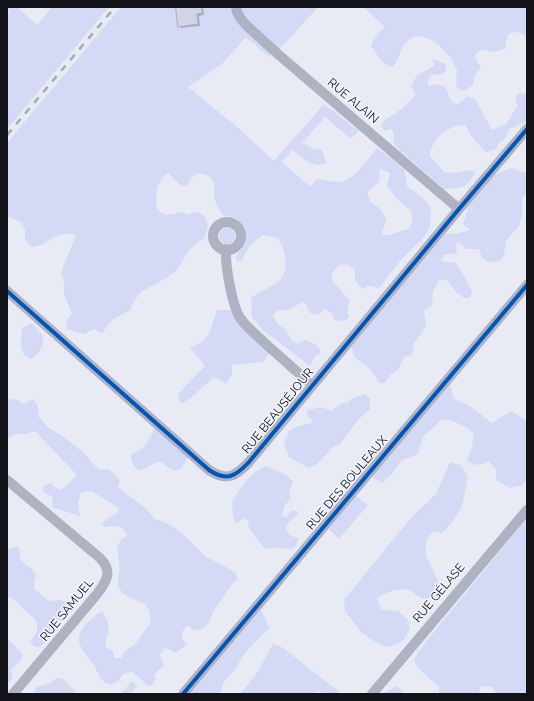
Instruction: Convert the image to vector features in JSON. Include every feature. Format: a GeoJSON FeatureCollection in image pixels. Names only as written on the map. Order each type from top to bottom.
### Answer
{"type":"FeatureCollection","features":[{"type":"Feature","properties":{"kind":"street","name":"RUE ALAIN"},"geometry":{"type":"LineString","coordinates":[[236,7],[239,16],[247,26],[459,209]]}},
{"type":"Feature","properties":{"kind":"street","name":"RUE BEAUSÉJOUR"},"geometry":{"type":"LineString","coordinates":[[7,291],[205,467],[213,473],[231,476],[242,470],[527,129]]}},
{"type":"Feature","properties":{"kind":"street"},"geometry":{"type":"LineString","coordinates":[[226,249],[226,264],[236,310],[239,317],[252,331],[312,385]]}},
{"type":"Feature","properties":{"kind":"street","name":"RUE DES BOULEAUX"},"geometry":{"type":"LineString","coordinates":[[183,694],[527,285]]}},
{"type":"Feature","properties":{"kind":"street","name":"RUE SAMUEL"},"geometry":{"type":"LineString","coordinates":[[7,480],[105,562],[108,569],[106,581],[97,594],[13,694]]}},
{"type":"Feature","properties":{"kind":"street","name":"RUE GÉLASE"},"geometry":{"type":"LineString","coordinates":[[372,694],[527,510]]}},
{"type":"Feature","properties":{"kind":"shaded area"},"geometry":{"type":"Polygon","coordinates":[[[7,7],[17,7],[37,25],[52,7],[109,7],[7,129],[7,15],[10,11],[7,7]]]}},
{"type":"Feature","properties":{"kind":"shaded area"},"geometry":{"type":"Polygon","coordinates":[[[121,7],[318,7],[287,41],[269,57],[246,37],[223,63],[188,87],[236,126],[274,161],[324,104],[359,131],[351,139],[325,117],[302,143],[314,149],[322,150],[326,163],[321,165],[312,164],[292,150],[282,162],[310,187],[317,179],[340,182],[351,178],[377,148],[404,168],[407,186],[423,198],[431,208],[430,227],[424,237],[400,261],[379,288],[368,286],[362,289],[355,280],[355,270],[347,264],[339,265],[331,275],[333,282],[350,301],[347,309],[349,317],[345,321],[335,320],[331,313],[325,309],[318,315],[310,313],[303,302],[287,310],[277,310],[273,317],[279,325],[286,330],[292,341],[298,344],[305,340],[315,344],[320,349],[320,354],[315,356],[310,366],[263,330],[252,317],[251,298],[278,282],[285,270],[286,265],[283,248],[278,238],[263,235],[250,246],[242,260],[237,262],[236,256],[243,247],[246,231],[237,219],[223,215],[215,201],[214,184],[211,178],[200,173],[193,176],[187,186],[181,186],[168,173],[161,180],[157,189],[157,210],[166,215],[182,212],[189,215],[193,212],[201,213],[205,217],[208,226],[205,237],[189,250],[177,270],[141,292],[134,301],[130,310],[112,320],[102,333],[94,329],[84,334],[67,329],[66,321],[72,314],[64,294],[64,282],[61,274],[76,236],[62,234],[42,245],[31,247],[25,239],[25,229],[21,222],[7,216],[7,143],[121,7]],[[380,169],[379,182],[367,193],[370,201],[379,208],[387,219],[382,231],[383,235],[393,234],[409,229],[413,219],[410,210],[397,199],[387,186],[390,173],[380,169]]]}},
{"type":"Feature","properties":{"kind":"shaded area"},"geometry":{"type":"Polygon","coordinates":[[[363,7],[527,7],[527,38],[523,34],[514,32],[508,34],[505,49],[495,52],[481,50],[475,54],[476,60],[481,67],[474,77],[473,85],[465,91],[459,90],[456,85],[457,69],[451,58],[439,45],[429,39],[419,36],[413,37],[404,44],[396,63],[392,67],[385,64],[371,45],[377,35],[385,27],[363,7]]]}},
{"type":"Feature","properties":{"kind":"shaded area"},"geometry":{"type":"Polygon","coordinates":[[[433,59],[446,64],[446,70],[442,75],[431,76],[427,84],[430,86],[437,84],[446,87],[451,101],[457,105],[468,96],[475,99],[492,130],[506,124],[518,105],[515,99],[518,93],[527,94],[526,121],[510,129],[505,139],[499,143],[497,148],[486,152],[475,141],[466,125],[453,127],[437,138],[431,150],[430,156],[444,172],[453,173],[472,170],[475,173],[466,185],[459,188],[444,189],[394,145],[394,135],[392,129],[384,131],[381,125],[416,94],[411,87],[417,75],[434,65],[433,59]]]}},
{"type":"Feature","properties":{"kind":"shaded area"},"geometry":{"type":"Polygon","coordinates":[[[511,168],[527,173],[527,193],[522,199],[522,216],[519,226],[506,241],[504,254],[501,260],[493,262],[487,261],[482,257],[479,249],[466,249],[459,242],[456,244],[457,253],[444,255],[441,260],[444,262],[456,263],[463,273],[472,292],[470,298],[464,298],[456,292],[447,280],[439,280],[433,291],[432,306],[424,311],[426,324],[422,333],[414,343],[412,355],[404,357],[398,370],[390,375],[385,383],[379,383],[373,372],[366,365],[355,358],[351,347],[446,233],[456,234],[470,230],[463,224],[469,205],[494,175],[511,168]]]}},
{"type":"Feature","properties":{"kind":"shaded area"},"geometry":{"type":"Polygon","coordinates":[[[227,228],[234,233],[235,236],[230,243],[227,244],[220,239],[219,236],[224,229],[227,228]]]}},
{"type":"Feature","properties":{"kind":"shaded area"},"geometry":{"type":"Polygon","coordinates":[[[217,310],[231,310],[270,353],[263,362],[232,365],[232,374],[226,384],[214,377],[193,396],[181,404],[178,394],[205,366],[190,348],[202,342],[209,334],[217,310]]]}},
{"type":"Feature","properties":{"kind":"shaded area"},"geometry":{"type":"Polygon","coordinates":[[[31,323],[40,332],[44,340],[41,349],[32,359],[24,355],[21,347],[22,328],[31,323]]]}},
{"type":"Feature","properties":{"kind":"shaded area"},"geometry":{"type":"Polygon","coordinates":[[[450,385],[454,399],[470,406],[492,423],[511,411],[527,421],[527,480],[520,486],[510,488],[496,480],[496,469],[488,461],[478,465],[467,461],[472,447],[474,434],[460,424],[442,419],[423,437],[418,454],[402,460],[392,474],[382,483],[372,477],[450,385]]]}},
{"type":"Feature","properties":{"kind":"shaded area"},"geometry":{"type":"Polygon","coordinates":[[[365,394],[370,399],[370,409],[358,420],[340,444],[334,446],[316,465],[309,468],[289,457],[284,443],[289,431],[296,427],[311,423],[312,421],[307,415],[308,410],[322,407],[331,411],[342,403],[347,404],[351,399],[365,394]]]}},
{"type":"Feature","properties":{"kind":"shaded area"},"geometry":{"type":"Polygon","coordinates":[[[7,399],[18,400],[23,404],[33,399],[38,406],[38,416],[49,428],[61,435],[84,453],[99,470],[109,469],[120,480],[118,487],[146,509],[155,519],[166,523],[181,532],[205,556],[235,572],[238,579],[232,584],[213,612],[209,623],[202,629],[193,630],[188,625],[182,632],[182,638],[187,644],[176,653],[166,648],[160,654],[164,667],[158,670],[154,676],[156,679],[152,685],[147,686],[132,672],[123,674],[114,684],[106,683],[84,652],[79,641],[79,636],[84,626],[102,611],[108,622],[109,628],[106,647],[113,651],[114,658],[121,658],[124,652],[136,643],[151,622],[149,610],[145,604],[123,594],[118,586],[118,575],[120,569],[117,547],[122,539],[127,536],[126,532],[124,529],[115,526],[104,527],[102,523],[118,512],[119,508],[91,491],[81,493],[78,503],[80,516],[52,507],[53,497],[43,492],[44,486],[50,483],[59,490],[67,486],[77,475],[35,431],[26,434],[16,434],[7,439],[7,399]]]}},
{"type":"Feature","properties":{"kind":"shaded area"},"geometry":{"type":"Polygon","coordinates":[[[155,428],[188,457],[182,468],[176,471],[167,467],[162,462],[155,463],[141,470],[138,470],[133,465],[131,458],[132,454],[144,447],[155,428]]]}},
{"type":"Feature","properties":{"kind":"shaded area"},"geometry":{"type":"Polygon","coordinates":[[[450,462],[461,465],[468,476],[462,506],[454,520],[442,533],[433,532],[426,540],[426,556],[439,583],[437,591],[428,599],[421,598],[411,591],[402,589],[389,592],[377,598],[381,610],[398,611],[408,620],[410,628],[403,641],[390,647],[382,646],[361,632],[345,611],[344,600],[409,520],[436,494],[450,462]]]}},
{"type":"Feature","properties":{"kind":"shaded area"},"geometry":{"type":"Polygon","coordinates":[[[266,466],[285,474],[293,482],[289,492],[291,498],[285,505],[282,515],[286,518],[292,510],[298,512],[297,515],[287,524],[286,530],[290,535],[299,539],[293,549],[264,548],[249,528],[248,521],[245,518],[236,524],[233,517],[232,501],[243,484],[249,477],[266,466]]]}},
{"type":"Feature","properties":{"kind":"shaded area"},"geometry":{"type":"Polygon","coordinates":[[[356,496],[368,505],[339,539],[329,529],[356,496]]]}},
{"type":"Feature","properties":{"kind":"shaded area"},"geometry":{"type":"Polygon","coordinates":[[[527,518],[527,694],[497,694],[492,687],[482,686],[479,690],[480,694],[439,694],[439,687],[417,667],[414,660],[437,628],[527,518]]]}},
{"type":"Feature","properties":{"kind":"shaded area"},"geometry":{"type":"Polygon","coordinates":[[[17,546],[20,549],[20,559],[31,568],[36,575],[34,589],[49,601],[62,600],[73,608],[45,643],[40,647],[35,647],[30,643],[37,631],[37,623],[34,618],[16,601],[7,596],[7,550],[17,546]]]}},
{"type":"Feature","properties":{"kind":"shaded area"},"geometry":{"type":"Polygon","coordinates":[[[261,610],[269,628],[245,653],[233,672],[223,683],[221,692],[223,694],[190,694],[261,610]]]}},
{"type":"Feature","properties":{"kind":"shaded area"},"geometry":{"type":"Polygon","coordinates":[[[7,638],[23,654],[21,660],[11,670],[12,677],[8,683],[7,638]]]}},
{"type":"Feature","properties":{"kind":"shaded area"},"geometry":{"type":"Polygon","coordinates":[[[273,643],[283,648],[342,694],[323,694],[318,691],[315,694],[240,694],[259,670],[273,643]]]}},
{"type":"Feature","properties":{"kind":"shaded area"},"geometry":{"type":"Polygon","coordinates":[[[56,678],[63,679],[76,694],[34,694],[36,687],[51,683],[56,678]]]}},
{"type":"Feature","properties":{"kind":"shaded area"},"geometry":{"type":"Polygon","coordinates":[[[132,681],[137,686],[130,694],[121,694],[132,681]]]}},
{"type":"Feature","properties":{"kind":"shaded area"},"geometry":{"type":"Polygon","coordinates":[[[396,686],[406,694],[382,694],[396,686]]]}},
{"type":"Feature","properties":{"kind":"building"},"geometry":{"type":"Polygon","coordinates":[[[176,7],[202,7],[202,13],[197,14],[198,24],[178,27],[176,7]]]}},
{"type":"Feature","properties":{"kind":"railway"},"geometry":{"type":"LineString","coordinates":[[7,135],[115,7]]}},
{"type":"Feature","properties":{"kind":"cycle path"},"geometry":{"type":"LineString","coordinates":[[7,291],[209,470],[221,476],[231,476],[240,471],[249,462],[527,129]]}},
{"type":"Feature","properties":{"kind":"cycle path"},"geometry":{"type":"LineString","coordinates":[[183,694],[527,285]]}}]}
